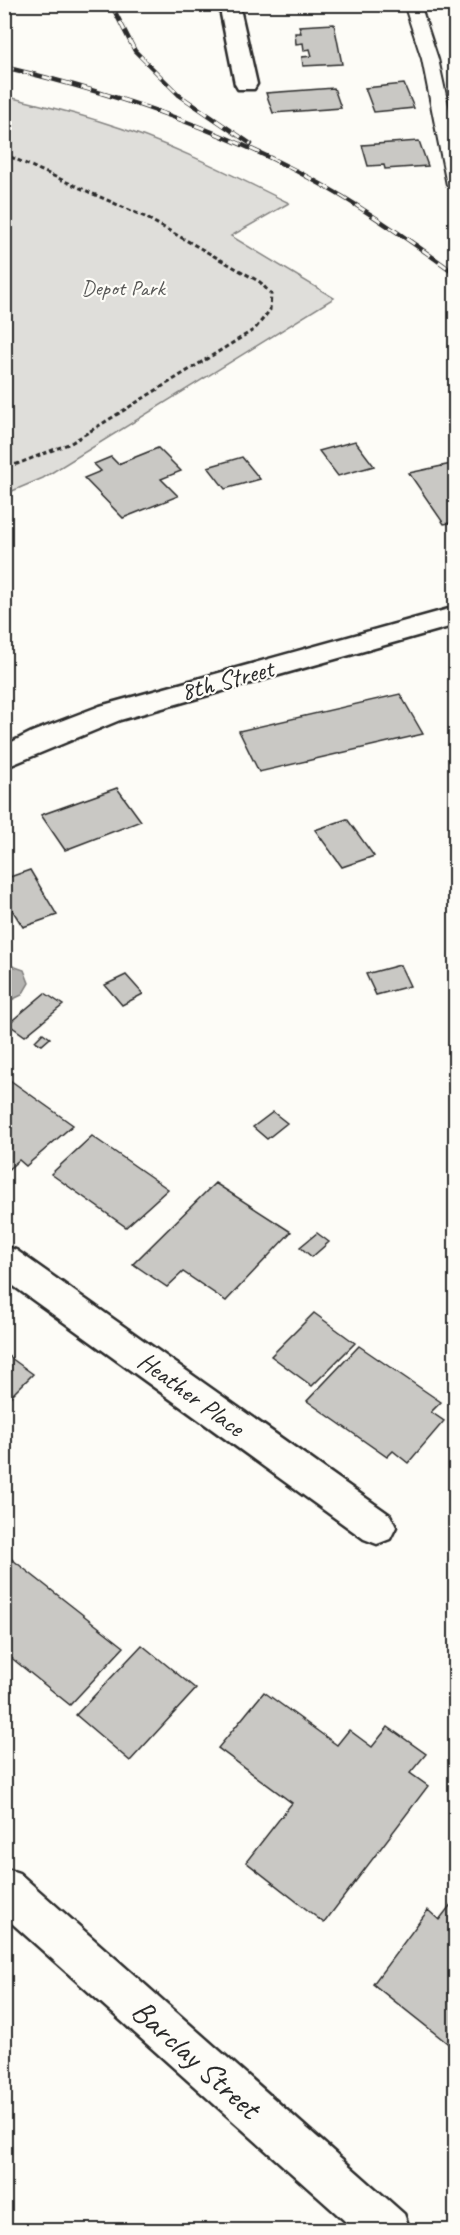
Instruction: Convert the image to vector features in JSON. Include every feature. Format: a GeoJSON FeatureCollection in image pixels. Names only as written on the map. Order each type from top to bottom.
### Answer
{"type":"FeatureCollection","features":[{"type":"Feature","properties":{"kind":"street"},"geometry":{"type":"LineString","coordinates":[[229,4],[246,84]]}},
{"type":"Feature","properties":{"kind":"street","name":"8th Street"},"geometry":{"type":"LineString","coordinates":[[4,758],[42,738],[110,713],[456,616]]}},
{"type":"Feature","properties":{"kind":"street","name":"Heather Place"},"geometry":{"type":"LineString","coordinates":[[4,1260],[377,1527]]}},
{"type":"Feature","properties":{"kind":"street","name":"Barclay Street"},"geometry":{"type":"LineString","coordinates":[[4,1888],[388,2230]]}},
{"type":"Feature","properties":{"kind":"lane"},"geometry":{"type":"LineString","coordinates":[[412,4],[430,59],[456,185]]}},
{"type":"Feature","properties":{"kind":"path"},"geometry":{"type":"LineString","coordinates":[[4,465],[17,464],[71,443],[255,329],[270,310],[271,294],[260,282],[145,217],[5,155]]}},
{"type":"Feature","properties":{"kind":"green space","name":"Depot Park"},"geometry":{"type":"Polygon","coordinates":[[[5,96],[87,117],[148,138],[289,203],[231,236],[334,298],[43,478],[5,494],[5,96]]]}},
{"type":"Feature","properties":{"kind":"shaded area"},"geometry":{"type":"Polygon","coordinates":[[[4,963],[24,970],[29,983],[22,995],[5,1003],[4,963]]]}},
{"type":"Feature","properties":{"kind":"building"},"geometry":{"type":"Polygon","coordinates":[[[334,24],[342,64],[303,66],[302,57],[312,56],[310,49],[304,50],[303,43],[296,44],[295,33],[301,33],[299,26],[334,24]]]}},
{"type":"Feature","properties":{"kind":"building"},"geometry":{"type":"Polygon","coordinates":[[[404,84],[414,108],[374,112],[365,88],[404,84]]]}},
{"type":"Feature","properties":{"kind":"building"},"geometry":{"type":"Polygon","coordinates":[[[334,88],[341,108],[273,113],[266,93],[334,88]]]}},
{"type":"Feature","properties":{"kind":"building"},"geometry":{"type":"Polygon","coordinates":[[[419,141],[428,166],[385,169],[384,165],[368,166],[362,145],[419,141]]]}},
{"type":"Feature","properties":{"kind":"building"},"geometry":{"type":"Polygon","coordinates":[[[355,441],[374,466],[338,476],[319,451],[355,441]]]}},
{"type":"Feature","properties":{"kind":"building"},"geometry":{"type":"Polygon","coordinates":[[[158,448],[181,471],[161,479],[178,496],[123,518],[84,478],[101,471],[94,464],[111,457],[118,464],[158,448]]]}},
{"type":"Feature","properties":{"kind":"building"},"geometry":{"type":"Polygon","coordinates":[[[242,457],[260,479],[225,489],[208,467],[242,457]]]}},
{"type":"Feature","properties":{"kind":"building"},"geometry":{"type":"Polygon","coordinates":[[[456,463],[456,522],[444,524],[409,473],[456,463]]]}},
{"type":"Feature","properties":{"kind":"building"},"geometry":{"type":"Polygon","coordinates":[[[400,694],[423,734],[259,772],[239,731],[400,694]]]}},
{"type":"Feature","properties":{"kind":"building"},"geometry":{"type":"Polygon","coordinates":[[[117,788],[141,821],[65,850],[41,815],[117,788]]]}},
{"type":"Feature","properties":{"kind":"building"},"geometry":{"type":"Polygon","coordinates":[[[347,819],[374,856],[342,867],[315,830],[347,819]]]}},
{"type":"Feature","properties":{"kind":"building"},"geometry":{"type":"Polygon","coordinates":[[[30,870],[57,915],[23,927],[4,897],[4,879],[30,870]]]}},
{"type":"Feature","properties":{"kind":"building"},"geometry":{"type":"Polygon","coordinates":[[[400,965],[410,986],[376,995],[366,974],[400,965]]]}},
{"type":"Feature","properties":{"kind":"building"},"geometry":{"type":"Polygon","coordinates":[[[126,975],[143,994],[122,1005],[105,985],[126,975]]]}},
{"type":"Feature","properties":{"kind":"building"},"geometry":{"type":"Polygon","coordinates":[[[45,993],[63,1005],[25,1036],[8,1024],[45,993]]]}},
{"type":"Feature","properties":{"kind":"building"},"geometry":{"type":"Polygon","coordinates":[[[43,1033],[50,1038],[42,1045],[35,1041],[43,1033]]]}},
{"type":"Feature","properties":{"kind":"building"},"geometry":{"type":"Polygon","coordinates":[[[7,1078],[73,1125],[26,1166],[19,1160],[5,1172],[7,1078]]]}},
{"type":"Feature","properties":{"kind":"building"},"geometry":{"type":"Polygon","coordinates":[[[273,1112],[287,1123],[267,1139],[253,1127],[273,1112]]]}},
{"type":"Feature","properties":{"kind":"building"},"geometry":{"type":"Polygon","coordinates":[[[92,1136],[168,1189],[126,1227],[51,1174],[92,1136]]]}},
{"type":"Feature","properties":{"kind":"building"},"geometry":{"type":"Polygon","coordinates":[[[215,1183],[291,1232],[226,1301],[183,1272],[167,1287],[133,1264],[215,1183]]]}},
{"type":"Feature","properties":{"kind":"building"},"geometry":{"type":"Polygon","coordinates":[[[317,1233],[329,1242],[312,1257],[300,1247],[317,1233]]]}},
{"type":"Feature","properties":{"kind":"building"},"geometry":{"type":"Polygon","coordinates":[[[314,1313],[355,1343],[312,1386],[271,1356],[314,1313]]]}},
{"type":"Feature","properties":{"kind":"building"},"geometry":{"type":"Polygon","coordinates":[[[359,1346],[441,1402],[431,1412],[444,1421],[408,1463],[393,1451],[387,1457],[307,1401],[359,1346]]]}},
{"type":"Feature","properties":{"kind":"building"},"geometry":{"type":"Polygon","coordinates":[[[4,1353],[33,1374],[4,1403],[4,1353]]]}},
{"type":"Feature","properties":{"kind":"building"},"geometry":{"type":"Polygon","coordinates":[[[4,1553],[124,1647],[70,1705],[4,1652],[4,1553]]]}},
{"type":"Feature","properties":{"kind":"building"},"geometry":{"type":"Polygon","coordinates":[[[142,1645],[196,1689],[130,1761],[76,1715],[142,1645]]]}},
{"type":"Feature","properties":{"kind":"building"},"geometry":{"type":"Polygon","coordinates":[[[264,1692],[337,1745],[349,1730],[372,1747],[388,1727],[426,1754],[410,1773],[428,1786],[324,1923],[246,1862],[292,1803],[218,1748],[264,1692]]]}},
{"type":"Feature","properties":{"kind":"building"},"geometry":{"type":"Polygon","coordinates":[[[456,1898],[456,2050],[373,1984],[428,1910],[439,1920],[456,1898]]]}},
{"type":"Feature","properties":{"kind":"railway"},"geometry":{"type":"LineString","coordinates":[[111,4],[135,51],[179,95],[251,144]]}},
{"type":"Feature","properties":{"kind":"railway"},"geometry":{"type":"LineString","coordinates":[[4,67],[135,104],[262,154],[343,197],[456,274]]}}]}
